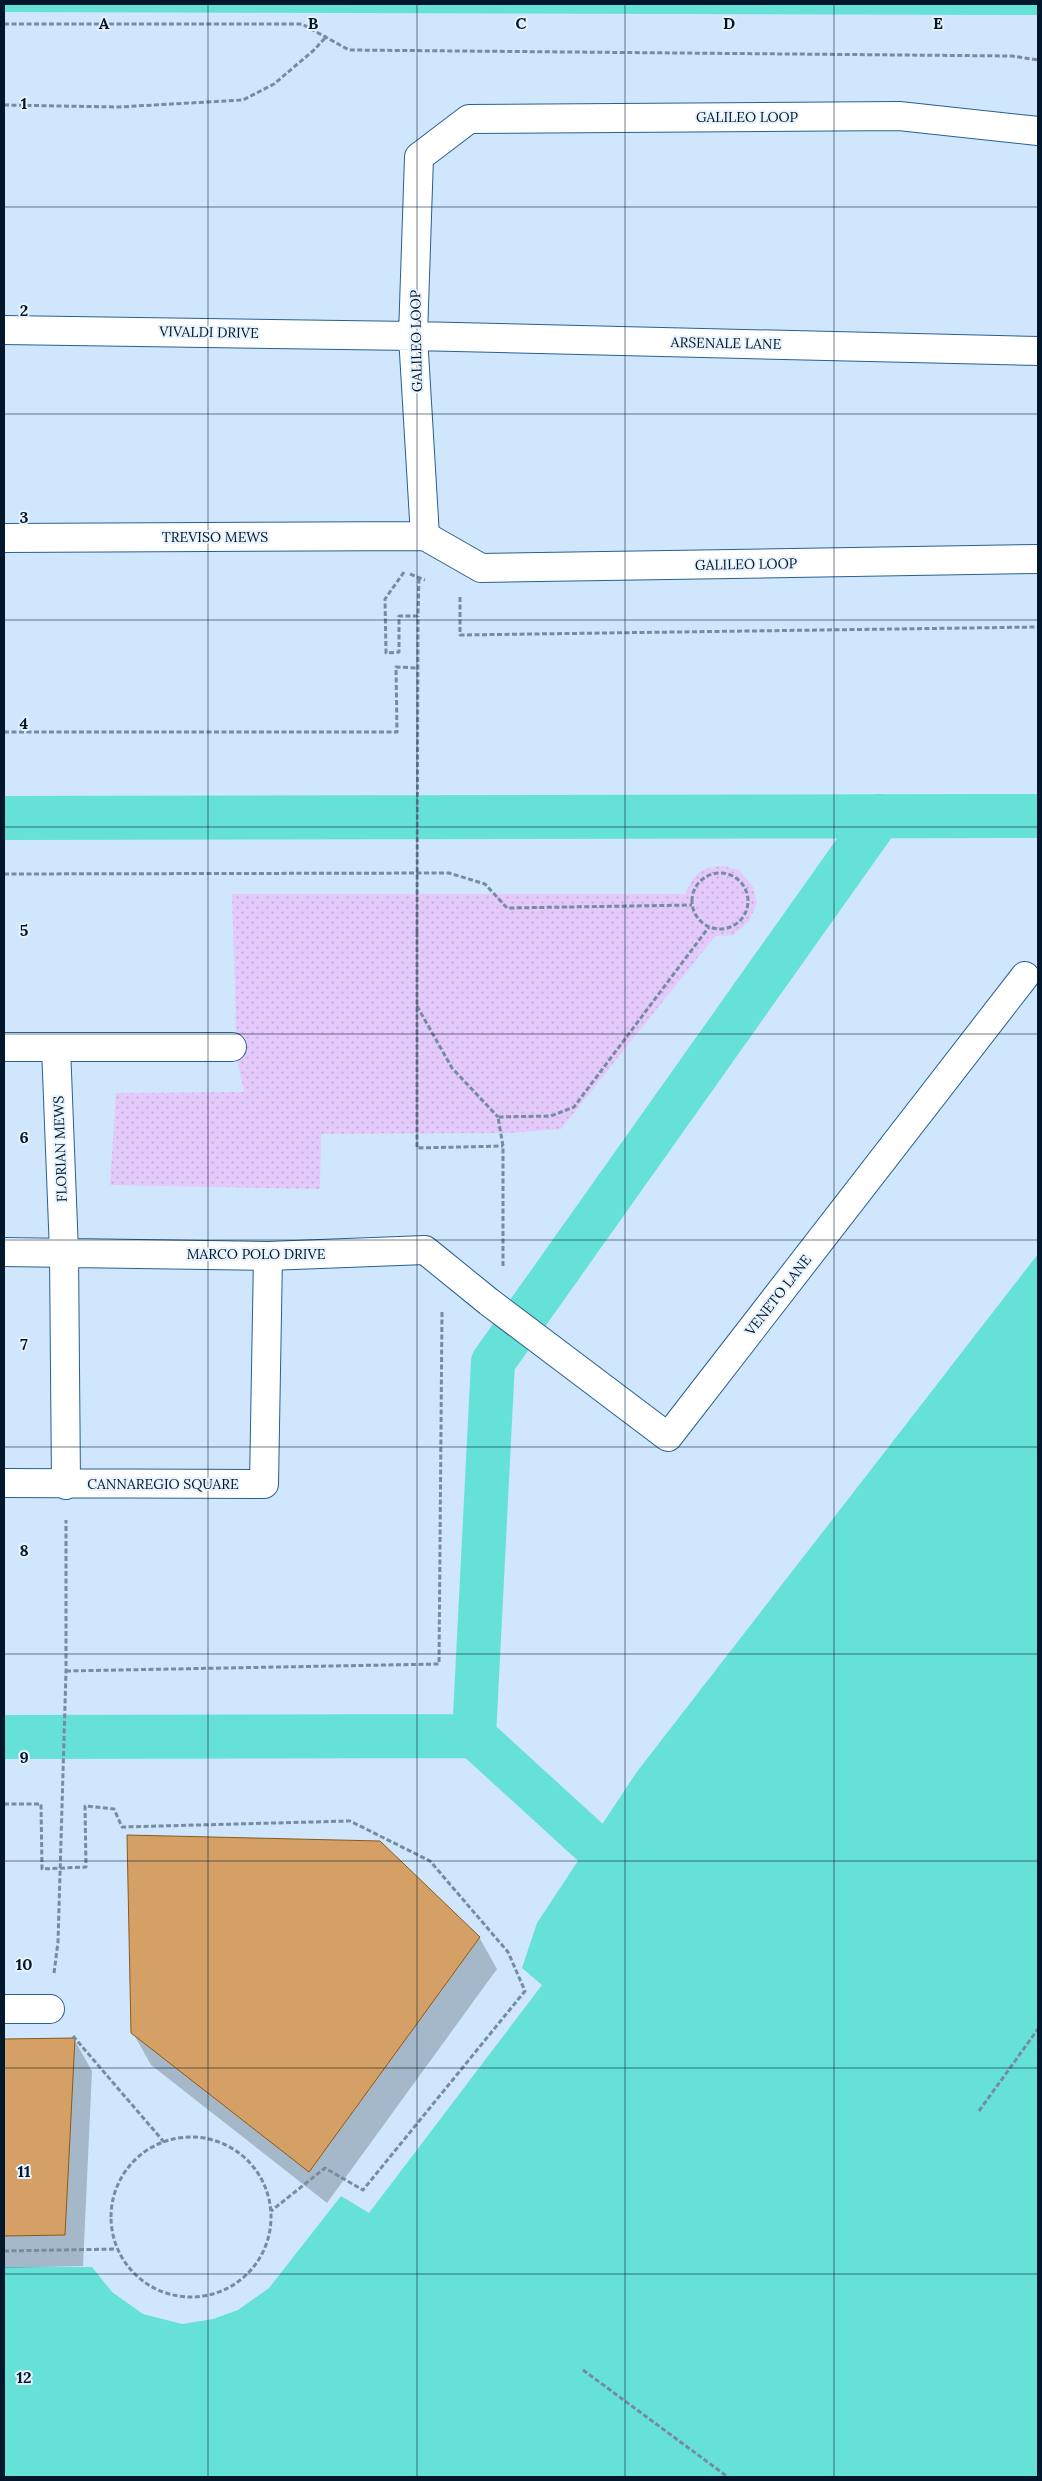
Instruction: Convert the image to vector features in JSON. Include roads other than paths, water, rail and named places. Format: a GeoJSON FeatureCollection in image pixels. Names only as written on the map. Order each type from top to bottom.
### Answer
{"type":"FeatureCollection","features":[{"type":"Feature","properties":{"kind":"street","name":"GALILEO LOOP"},"geometry":{"type":"LineString","coordinates":[[1038,130],[899,116],[469,119],[419,157],[413,336],[425,536],[481,568],[1038,559]]}},
{"type":"Feature","properties":{"kind":"street","name":"VIVALDI DRIVE"},"geometry":{"type":"LineString","coordinates":[[4,330],[413,336]]}},
{"type":"Feature","properties":{"kind":"street","name":"ARSENALE LANE"},"geometry":{"type":"LineString","coordinates":[[413,336],[1038,351]]}},
{"type":"Feature","properties":{"kind":"street","name":"TREVISO MEWS"},"geometry":{"type":"LineString","coordinates":[[4,538],[425,536]]}},
{"type":"Feature","properties":{"kind":"street","name":"VENETO LANE"},"geometry":{"type":"LineString","coordinates":[[485,1299],[668,1437],[1025,976]]}},
{"type":"Feature","properties":{"kind":"street"},"geometry":{"type":"LineString","coordinates":[[4,1047],[232,1047]]}},
{"type":"Feature","properties":{"kind":"street","name":"FLORIAN MEWS"},"geometry":{"type":"LineString","coordinates":[[56,1047],[64,1252]]}},
{"type":"Feature","properties":{"kind":"street","name":"MARCO POLO DRIVE"},"geometry":{"type":"LineString","coordinates":[[4,1252],[268,1256],[425,1250],[485,1299]]}},
{"type":"Feature","properties":{"kind":"street"},"geometry":{"type":"LineString","coordinates":[[4,1483],[66,1484],[64,1252]]}},
{"type":"Feature","properties":{"kind":"street","name":"CANNAREGIO SQUARE"},"geometry":{"type":"LineString","coordinates":[[66,1484],[264,1484],[268,1256]]}},
{"type":"Feature","properties":{"kind":"street"},"geometry":{"type":"LineString","coordinates":[[4,2009],[50,2009]]}},
{"type":"Feature","properties":{"kind":"waterway"},"geometry":{"type":"LineString","coordinates":[[474,1736],[493,1362],[880,816]]}},
{"type":"Feature","properties":{"kind":"waterway"},"geometry":{"type":"LineString","coordinates":[[4,818],[1038,816]]}},
{"type":"Feature","properties":{"kind":"waterway"},"geometry":{"type":"LineString","coordinates":[[4,1737],[474,1736],[590,1842]]}}]}
